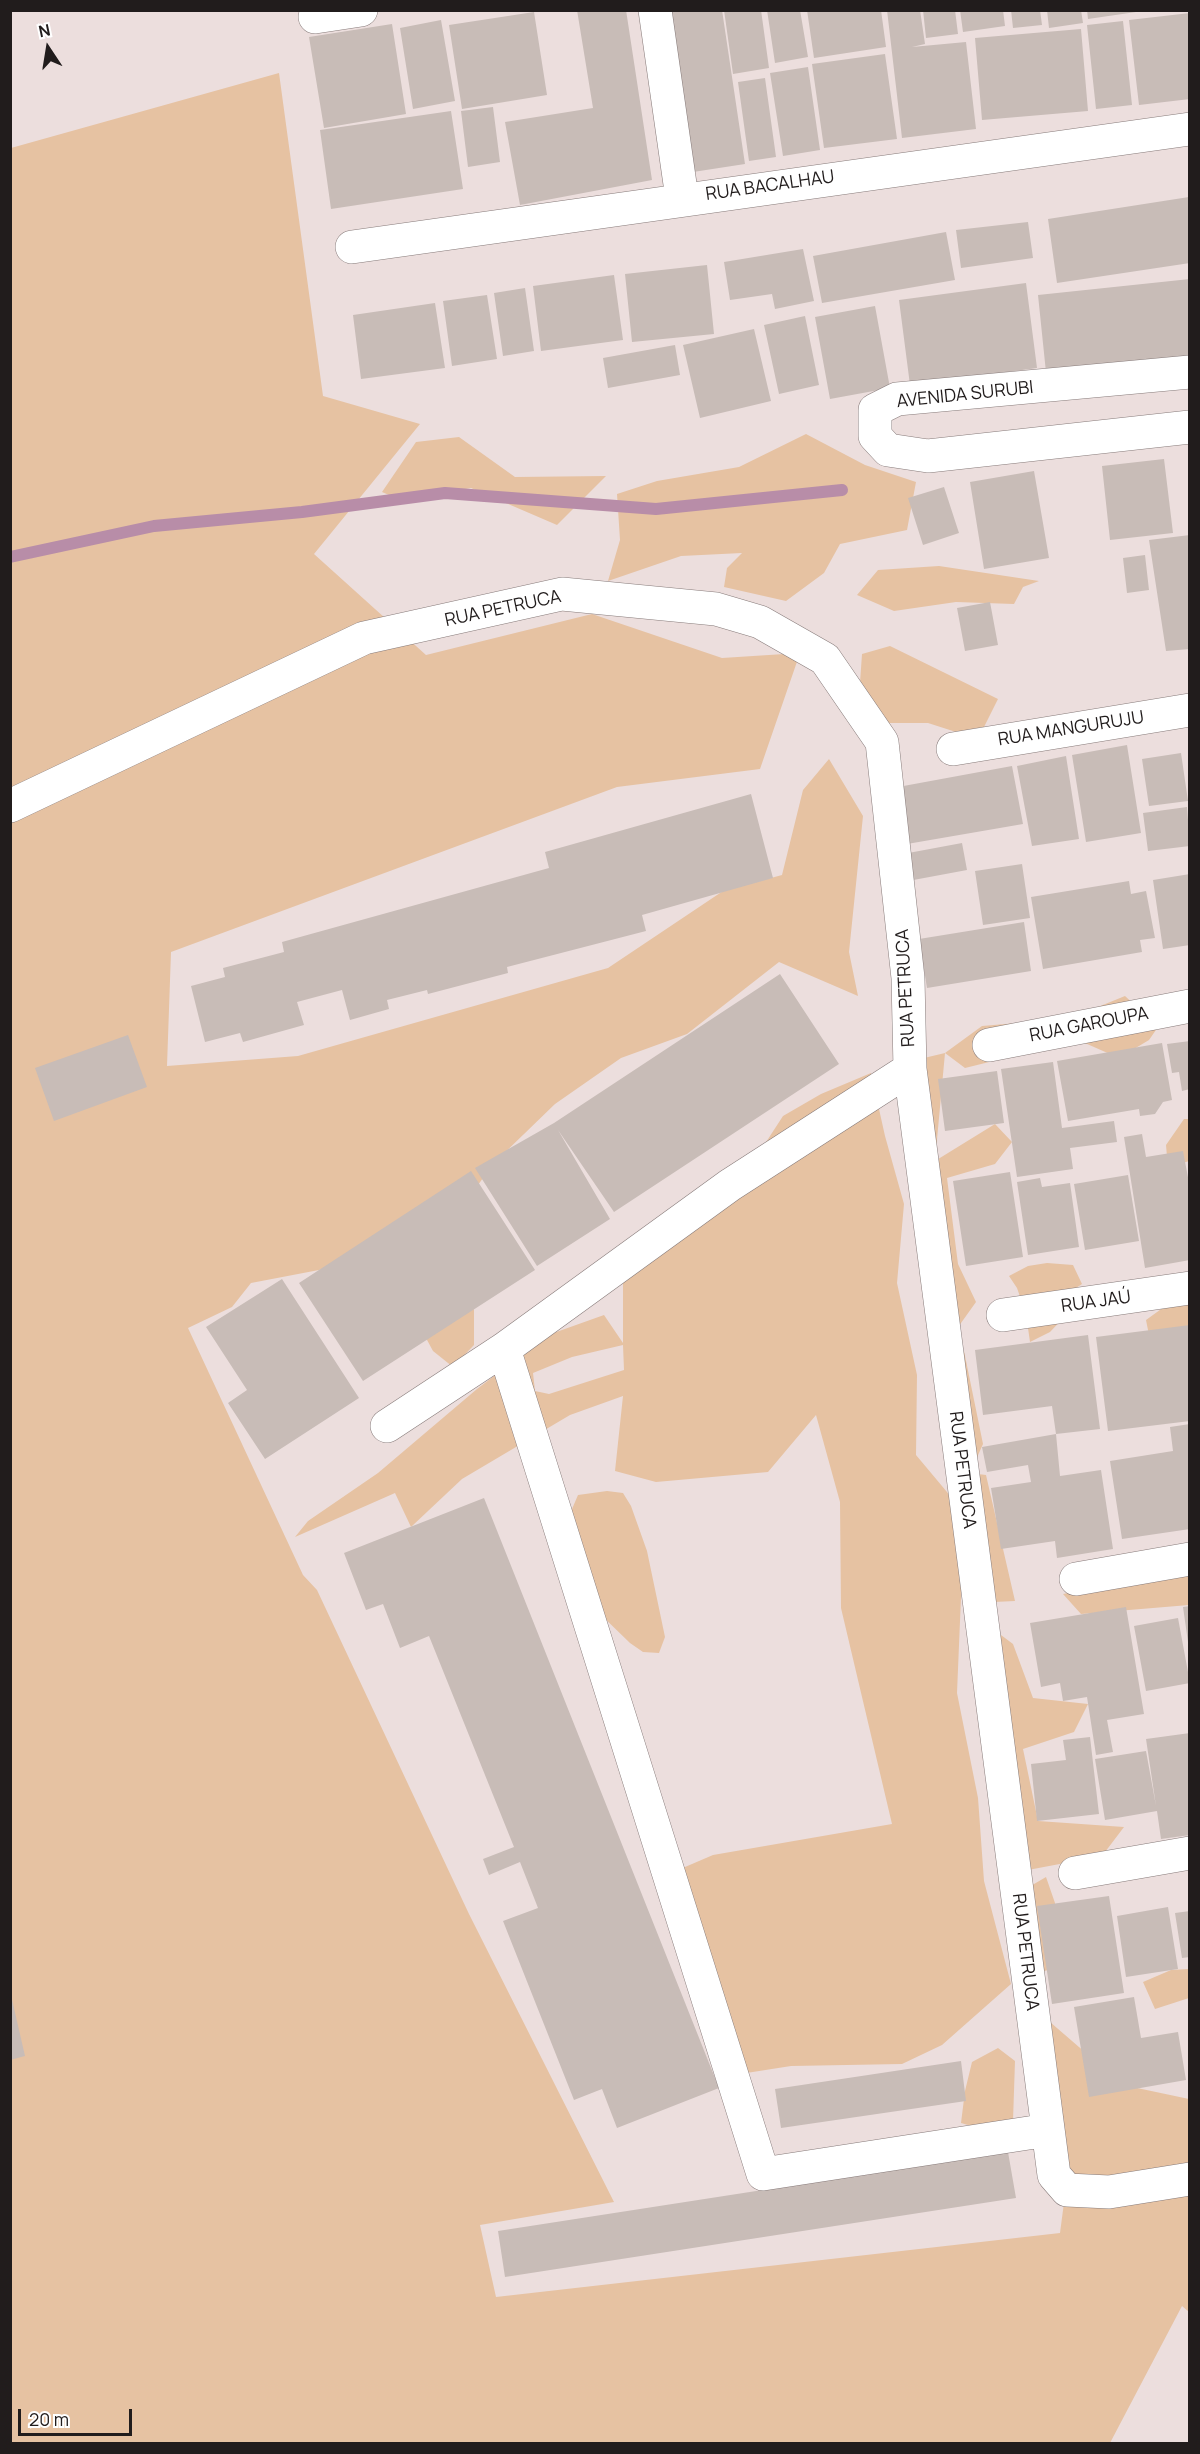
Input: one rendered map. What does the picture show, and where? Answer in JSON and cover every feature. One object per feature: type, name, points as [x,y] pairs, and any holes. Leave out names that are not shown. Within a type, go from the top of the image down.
[{"type":"street","points":[[315,17],[361,10]]},
{"type":"street","points":[[655,10],[682,198]]},
{"type":"street","name":"RUA BACALHAU","points":[[352,247],[682,198],[1190,129]]},
{"type":"street","name":"AVENIDA SURUBI","points":[[1190,372],[897,399],[875,410],[874,436],[888,450],[928,456],[1190,427]]},
{"type":"street","name":"RUA PETRUCA","points":[[10,806],[364,638],[562,594],[716,609],[760,622],[825,660],[882,742],[908,978],[910,1069],[1054,2175],[1067,2190],[1109,2192],[1190,2179]]},
{"type":"street","name":"RUA MANGURUJU","points":[[953,749],[1190,710]]},
{"type":"street","name":"RUA GAROUPA","points":[[989,1044],[1190,1006]]},
{"type":"street","points":[[387,1426],[504,1349],[730,1185],[910,1069]]},
{"type":"street","name":"RUA JAÚ","points":[[1004,1315],[1190,1288]]},
{"type":"street","points":[[504,1349],[763,2174],[1048,2130]]},
{"type":"street","points":[[1076,1579],[1190,1559]]},
{"type":"street","points":[[1075,1872],[1190,1853]]},
{"type":"shaded area","points":[[279,73],[323,396],[420,424],[314,554],[426,655],[592,614],[722,658],[800,653],[760,769],[617,787],[171,952],[167,1066],[298,1056],[608,968],[723,891],[782,875],[803,790],[829,759],[863,816],[849,952],[858,996],[779,962],[687,1034],[621,1058],[555,1104],[493,1164],[453,1220],[345,1265],[251,1283],[232,1307],[188,1328],[303,1575],[317,1590],[469,1914],[614,2202],[480,2225],[496,2297],[1060,2233],[1068,2172],[1050,2022],[1123,2085],[1189,2099],[1189,2312],[1182,2306],[1110,2443],[11,2444],[11,148]]},
{"type":"shaded area","points":[[806,434],[865,465],[916,482],[907,530],[840,544],[824,573],[786,601],[724,587],[727,568],[742,553],[681,556],[608,581],[620,540],[617,494],[657,481],[739,467]]},
{"type":"shaded area","points":[[459,437],[515,477],[606,476],[557,525],[471,488],[403,501],[382,492],[416,442]]},
{"type":"shaded area","points":[[939,566],[1039,581],[1023,587],[1014,604],[956,602],[894,611],[857,595],[878,570]]},
{"type":"shaded area","points":[[890,646],[998,699],[984,727],[956,732],[928,723],[885,723],[860,683],[862,654]]},
{"type":"shaded area","points":[[1125,996],[1158,1027],[1149,1040],[1119,1058],[1078,1040],[965,1068],[945,1053],[982,1026],[1053,1020],[1088,1011]]},
{"type":"shaded area","points":[[945,1053],[935,1161],[995,1124],[1012,1142],[995,1164],[947,1178],[958,1264],[976,1302],[956,1330],[948,1323],[945,1249],[928,1170],[920,1097],[924,1058]]},
{"type":"shaded area","points":[[871,1073],[885,1136],[904,1204],[897,1283],[917,1375],[916,1455],[952,1498],[963,1549],[957,1693],[978,1798],[984,1881],[1011,1984],[942,2045],[902,2064],[791,2066],[740,2074],[678,1870],[713,1855],[892,1824],[841,1608],[840,1502],[816,1415],[768,1472],[656,1482],[615,1471],[623,1396],[570,1415],[462,1479],[411,1527],[395,1493],[295,1537],[308,1521],[378,1473],[477,1389],[548,1335],[604,1315],[623,1343],[623,1274],[757,1156],[783,1116],[821,1094]],"holes":[[[623,1345],[624,1370],[549,1394],[535,1391],[533,1373],[572,1357]]]},
{"type":"shaded area","points":[[1184,1119],[1189,1119],[1189,1161],[1168,1168],[1166,1145]]},
{"type":"shaded area","points":[[1047,1263],[1073,1265],[1082,1284],[1057,1301],[1069,1312],[1050,1332],[1030,1342],[1026,1314],[1017,1288],[1009,1276],[1028,1266]]},
{"type":"shaded area","points":[[1189,1289],[1189,1332],[1151,1345],[1146,1320]]},
{"type":"shaded area","points":[[474,1309],[474,1345],[453,1367],[433,1351],[420,1327]]},
{"type":"shaded area","points":[[949,1344],[964,1351],[983,1444],[970,1473],[986,1475],[1015,1601],[994,1602],[981,1585],[980,1564],[984,1542],[966,1520],[958,1470],[948,1372]]},
{"type":"shaded area","points":[[607,1491],[623,1493],[631,1506],[647,1551],[665,1637],[659,1653],[643,1652],[630,1643],[598,1612],[570,1526],[572,1509],[578,1495]]},
{"type":"shaded area","points":[[1189,1574],[1189,1605],[1081,1614],[1063,1594],[1123,1582]]},
{"type":"shaded area","points":[[993,1629],[1013,1644],[1033,1698],[1088,1704],[1074,1732],[1023,1749],[1038,1821],[1124,1827],[1102,1856],[1028,1870]]},
{"type":"shaded area","points":[[1046,1877],[1055,1903],[1057,1940],[1053,1969],[1026,1975],[1017,1894]]},
{"type":"shaded area","points":[[1189,1969],[1189,1998],[1155,2009],[1143,1982],[1171,1970]]},
{"type":"shaded area","points":[[998,2048],[1015,2061],[1013,2121],[986,2130],[961,2123],[972,2062]]},
{"type":"building","points":[[577,10],[626,10],[652,180],[520,205],[505,122],[593,108]]},
{"type":"building","points":[[669,10],[722,10],[745,164],[693,172]]},
{"type":"building","points":[[724,10],[761,10],[769,68],[733,74]]},
{"type":"building","points":[[767,10],[800,10],[808,57],[775,63]]},
{"type":"building","points":[[807,10],[881,10],[886,47],[814,58]]},
{"type":"building","points":[[887,10],[920,10],[925,44],[912,47],[966,42],[976,129],[902,138]]},
{"type":"building","points":[[923,10],[955,10],[958,34],[926,38]]},
{"type":"building","points":[[960,10],[1003,10],[1005,26],[963,32]]},
{"type":"building","points":[[1011,10],[1040,10],[1042,25],[1013,28]]},
{"type":"building","points":[[1047,10],[1081,10],[1083,23],[1049,28]]},
{"type":"building","points":[[1087,10],[1136,10],[1136,12],[1088,19]]},
{"type":"building","points":[[534,12],[547,95],[462,109],[449,25]]},
{"type":"building","points":[[1190,13],[1190,99],[1139,105],[1129,20]]},
{"type":"building","points":[[441,20],[455,101],[413,109],[400,28]]},
{"type":"building","points":[[1123,21],[1132,105],[1096,109],[1087,25]]},
{"type":"building","points":[[392,24],[406,114],[324,128],[309,37]]},
{"type":"building","points":[[1081,29],[1088,111],[982,120],[975,38]]},
{"type":"building","points":[[885,54],[897,139],[824,148],[812,64]]},
{"type":"building","points":[[808,67],[820,150],[783,156],[770,73]]},
{"type":"building","points":[[765,78],[776,157],[749,161],[738,82]]},
{"type":"building","points":[[493,107],[500,162],[468,167],[461,111]]},
{"type":"building","points":[[451,111],[463,189],[331,209],[320,130]]},
{"type":"building","points":[[1189,197],[1190,263],[1057,283],[1048,219]]},
{"type":"building","points":[[1028,222],[1033,258],[961,268],[956,230]]},
{"type":"building","points":[[946,232],[955,280],[822,303],[813,256]]},
{"type":"building","points":[[803,249],[814,301],[775,309],[772,294],[730,300],[724,262]]},
{"type":"building","points":[[707,265],[714,334],[632,342],[625,274]]},
{"type":"building","points":[[614,275],[623,340],[541,351],[533,286]]},
{"type":"building","points":[[1190,279],[1190,367],[1047,382],[1038,295]]},
{"type":"building","points":[[1026,283],[1037,368],[910,385],[899,300]]},
{"type":"building","points":[[525,288],[534,351],[503,356],[494,293]]},
{"type":"building","points":[[487,295],[497,359],[452,366],[443,301]]},
{"type":"building","points":[[435,303],[445,368],[361,379],[353,315]]},
{"type":"building","points":[[875,306],[890,388],[830,399],[815,317]]},
{"type":"building","points":[[805,316],[819,385],[779,394],[764,325]]},
{"type":"building","points":[[754,329],[771,401],[700,418],[683,345]]},
{"type":"building","points":[[675,345],[680,375],[608,388],[603,358]]},
{"type":"building","points":[[1164,459],[1173,533],[1110,540],[1102,466]]},
{"type":"building","points":[[1034,471],[1049,558],[984,569],[970,482]]},
{"type":"building","points":[[944,487],[959,533],[923,545],[908,498]]},
{"type":"building","points":[[1190,535],[1190,649],[1166,651],[1149,540]]},
{"type":"building","points":[[1145,555],[1149,590],[1127,593],[1123,558]]},
{"type":"building","points":[[990,602],[998,645],[965,651],[957,608]]},
{"type":"building","points":[[1127,745],[1141,833],[1086,842],[1072,755]]},
{"type":"building","points":[[1181,753],[1188,801],[1149,806],[1142,759]]},
{"type":"building","points":[[1066,756],[1079,839],[1032,846],[1017,766]]},
{"type":"building","points":[[1012,766],[1023,824],[907,844],[898,787]]},
{"type":"building","points":[[751,794],[773,878],[642,915],[646,931],[507,967],[508,973],[428,994],[427,990],[387,1000],[389,1009],[350,1020],[342,990],[297,1002],[304,1025],[243,1042],[240,1033],[205,1042],[191,986],[225,977],[223,968],[284,952],[282,942],[549,868],[545,852]]},
{"type":"building","points":[[1187,807],[1190,846],[1148,851],[1143,813]]},
{"type":"building","points":[[962,843],[967,870],[908,881],[903,854]]},
{"type":"building","points":[[1022,864],[1030,918],[983,925],[975,871]]},
{"type":"building","points":[[1190,874],[1190,945],[1163,949],[1153,880]]},
{"type":"building","points":[[1129,881],[1131,894],[1146,891],[1155,938],[1140,940],[1142,952],[1043,969],[1031,897]]},
{"type":"building","points":[[1024,922],[1031,971],[927,988],[919,939]]},
{"type":"building","points":[[780,974],[839,1064],[614,1212],[558,1130],[610,1219],[537,1266],[475,1168],[554,1123]]},
{"type":"building","points":[[128,1035],[147,1087],[54,1121],[35,1068]]},
{"type":"building","points":[[1190,1041],[1190,1089],[1182,1091],[1179,1072],[1172,1073],[1167,1044]]},
{"type":"building","points":[[1162,1043],[1172,1100],[1163,1102],[1155,1114],[1140,1116],[1139,1109],[1068,1121],[1057,1061]]},
{"type":"building","points":[[1053,1062],[1062,1128],[1114,1121],[1117,1142],[1070,1148],[1073,1169],[1017,1177],[1001,1069]]},
{"type":"building","points":[[997,1071],[1004,1123],[945,1131],[938,1079]]},
{"type":"building","points":[[1142,1134],[1146,1157],[1183,1151],[1190,1188],[1190,1260],[1145,1268],[1124,1137]]},
{"type":"building","points":[[471,1171],[535,1270],[363,1381],[299,1283]]},
{"type":"building","points":[[1010,1172],[1023,1257],[966,1266],[953,1181]]},
{"type":"building","points":[[1128,1175],[1139,1241],[1085,1250],[1074,1184]]},
{"type":"building","points":[[1040,1178],[1042,1187],[1070,1183],[1079,1247],[1028,1255],[1017,1182]]},
{"type":"building","points":[[282,1279],[359,1398],[265,1459],[228,1403],[247,1390],[206,1327]]},
{"type":"building","points":[[1190,1325],[1190,1421],[1108,1431],[1096,1337]]},
{"type":"building","points":[[1088,1335],[1100,1429],[1056,1434],[1052,1406],[983,1415],[975,1350]]},
{"type":"building","points":[[1190,1424],[1190,1529],[1122,1539],[1110,1461],[1173,1451],[1170,1427]]},
{"type":"building","points":[[1056,1434],[1060,1476],[1101,1470],[1113,1549],[1057,1558],[1055,1541],[1001,1549],[991,1488],[1031,1482],[1028,1465],[987,1472],[982,1447]]},
{"type":"building","points":[[484,1498],[719,2088],[617,2128],[602,2089],[574,2100],[503,1921],[538,1908],[520,1862],[489,1875],[483,1859],[514,1847],[429,1636],[400,1648],[383,1604],[366,1610],[344,1553]]},
{"type":"building","points":[[1190,1606],[1190,1642],[1188,1642],[1183,1607]]},
{"type":"building","points":[[1126,1607],[1144,1714],[1107,1720],[1113,1752],[1096,1755],[1087,1697],[1063,1701],[1060,1683],[1041,1687],[1030,1623]]},
{"type":"building","points":[[1178,1618],[1190,1683],[1146,1691],[1134,1626]]},
{"type":"building","points":[[1190,1733],[1190,1835],[1161,1839],[1157,1811],[1105,1820],[1095,1759],[1146,1751],[1156,1806],[1146,1739]]},
{"type":"building","points":[[1090,1737],[1099,1814],[1037,1821],[1031,1764],[1066,1760],[1063,1740]]},
{"type":"building","points":[[1109,1896],[1124,1993],[1052,2004],[1037,1906]]},
{"type":"building","points":[[1168,1907],[1178,1969],[1126,1977],[1117,1916]]},
{"type":"building","points":[[1190,1911],[1190,1957],[1182,1958],[1175,1913]]},
{"type":"building","points":[[10,1996],[25,2056],[10,2060]]},
{"type":"building","points":[[1134,1997],[1141,2038],[1178,2032],[1186,2080],[1089,2097],[1074,2007]]},
{"type":"building","points":[[961,2061],[966,2101],[781,2128],[775,2089]]},
{"type":"building","points":[[1008,2152],[1016,2198],[505,2277],[498,2231]]},
{"type":"waterway","points":[[10,557],[154,526],[302,512],[445,493],[656,509],[842,490]]}]
